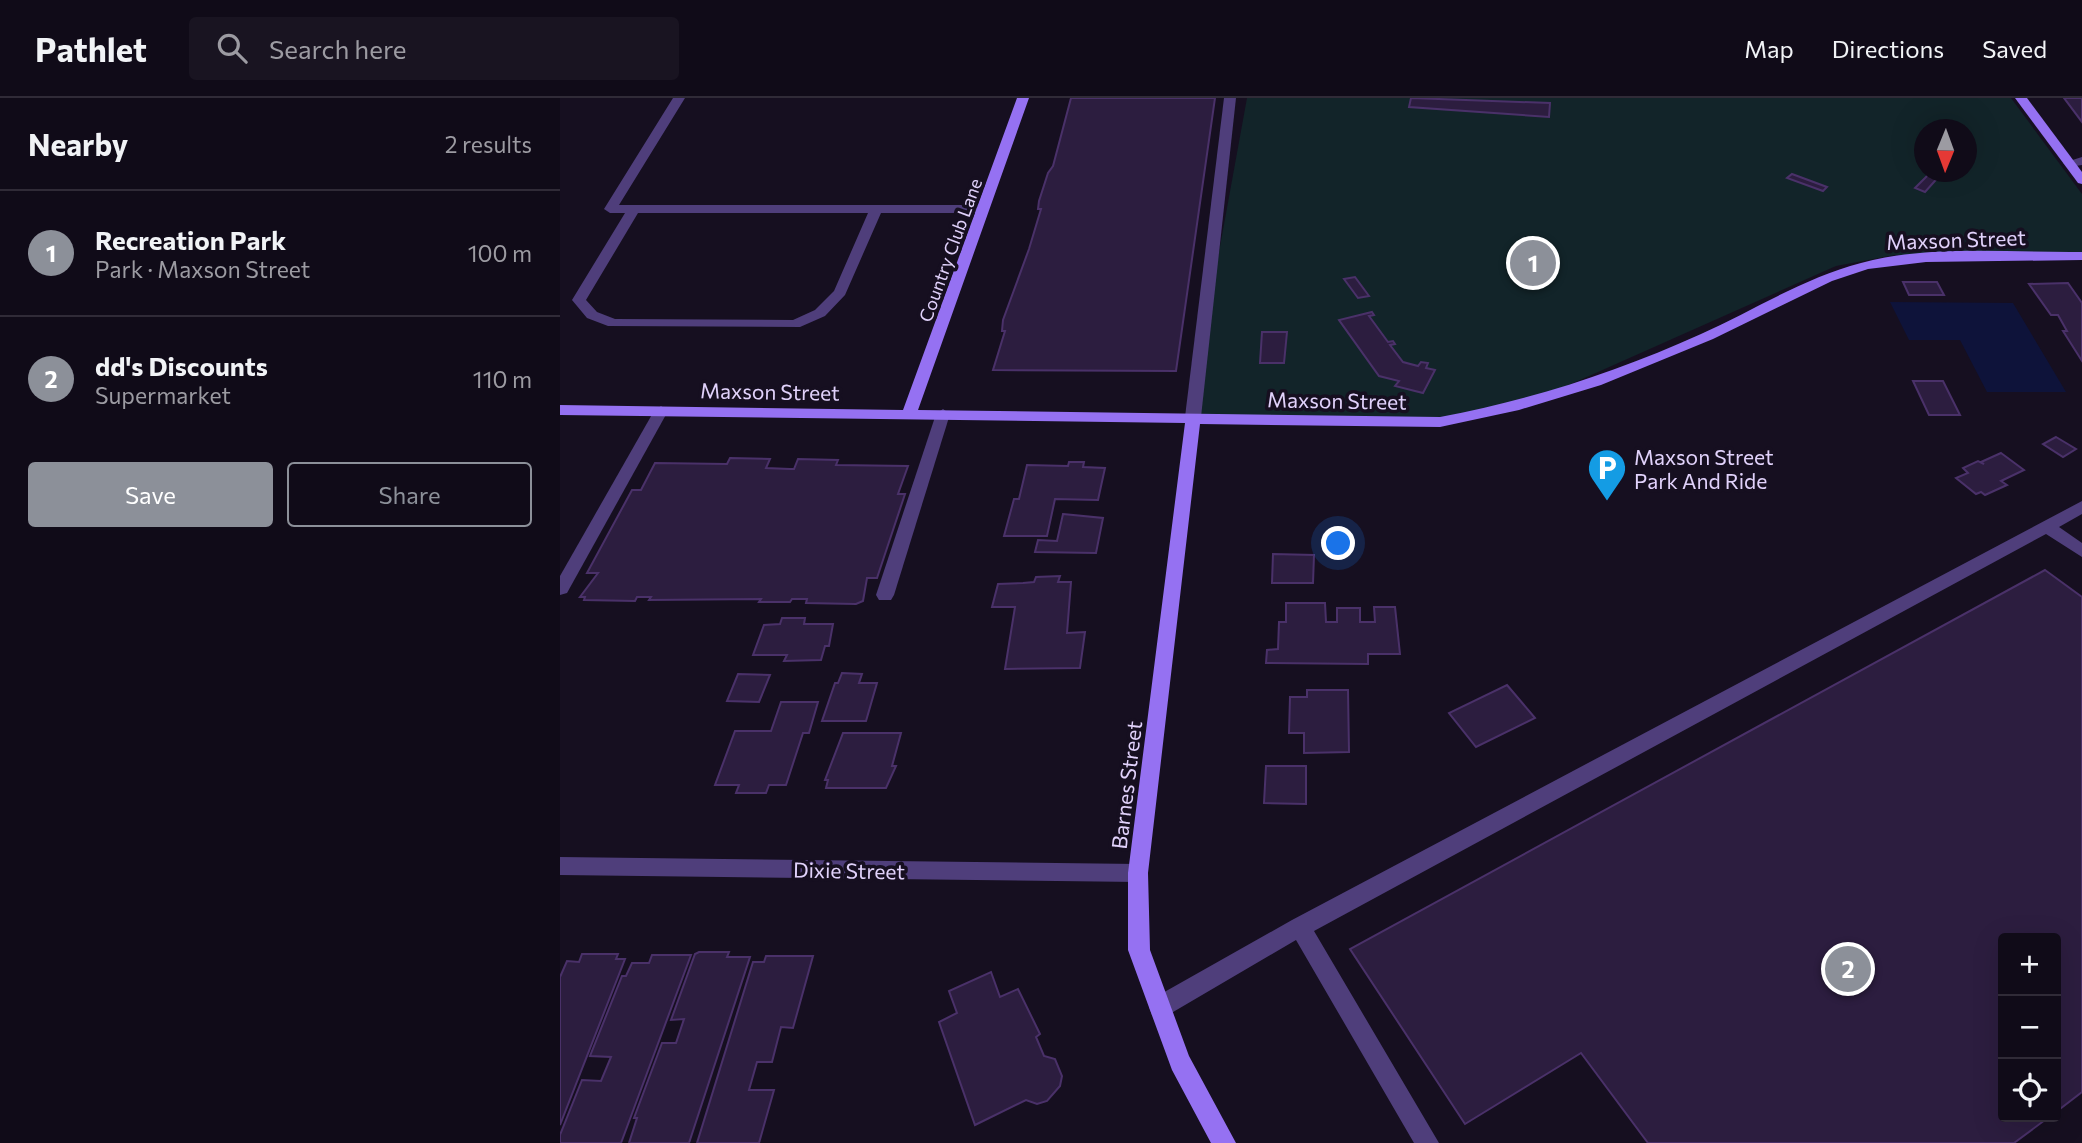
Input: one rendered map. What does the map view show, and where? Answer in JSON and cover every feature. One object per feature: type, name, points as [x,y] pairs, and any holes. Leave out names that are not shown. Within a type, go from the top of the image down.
[{"type":"street","points":[[679,98],[610,209],[983,209]]},
{"type":"street","name":"Country Club Lane","points":[[909,414],[1023,98]]},
{"type":"street","points":[[1193,417],[1230,98]]},
{"type":"street","points":[[2021,98],[2082,180]]},
{"type":"street","points":[[2069,163],[2082,161]]},
{"type":"street","points":[[634,209],[579,300],[592,315],[613,323],[796,324],[820,313],[840,292],[876,209]]},
{"type":"street","name":"Maxson Street","points":[[560,410],[1440,422],[1500,412],[1595,382],[1744,320],[1840,272],[1889,260],[2082,256]]},
{"type":"street","points":[[561,589],[661,411]]},
{"type":"street","points":[[885,595],[943,414]]},
{"type":"street","name":"Barnes Street","points":[[1193,417],[1138,873],[1139,950],[1180,1062],[1224,1143]]},
{"type":"street","points":[[1160,1007],[1300,927],[2082,507]]},
{"type":"street","points":[[2046,526],[2082,551]]},
{"type":"street","name":"Dixie Street","points":[[560,866],[1138,873]]},
{"type":"street","points":[[1300,927],[1427,1143]]},
{"type":"green space","points":[[1247,98],[2011,98],[2082,194],[2082,256],[1895,255],[1836,266],[1553,392],[1464,415],[1403,420],[1189,417]]},
{"type":"shaded area","points":[[1890,302],[2013,303],[2066,392],[1987,392],[1960,340],[1909,340]]},
{"type":"building","points":[[1071,98],[1215,98],[1176,371],[993,370],[1005,331],[1002,331],[1003,320],[1029,249],[1041,209],[1038,209],[1039,201],[1053,166]]},
{"type":"building","points":[[1411,98],[1550,103],[1549,117],[1409,107]]},
{"type":"building","points":[[2064,98],[2082,98],[2082,122]]},
{"type":"building","points":[[1792,174],[1827,187],[1823,191],[1787,178]]},
{"type":"building","points":[[1921,182],[1934,182],[1925,192],[1915,188]]},
{"type":"building","points":[[1355,277],[1369,296],[1358,298],[1344,279]]},
{"type":"building","points":[[1903,282],[1937,282],[1944,295],[1909,295]]},
{"type":"building","points":[[2068,283],[2082,303],[2082,361],[2063,331],[2067,331],[2058,315],[2051,315],[2029,284]]},
{"type":"building","points":[[1372,312],[1374,315],[1369,316],[1388,342],[1393,341],[1395,344],[1390,345],[1403,362],[1418,366],[1421,362],[1428,363],[1426,368],[1435,370],[1423,393],[1395,386],[1399,381],[1379,376],[1339,320]]},
{"type":"building","points":[[1262,332],[1287,332],[1284,363],[1260,363]]},
{"type":"building","points":[[1913,381],[1943,381],[1960,415],[1929,415]]},
{"type":"building","points":[[2056,437],[2076,449],[2063,457],[2043,444]]},
{"type":"building","points":[[2001,453],[2024,470],[2001,481],[2007,485],[1985,495],[1981,492],[1976,494],[1956,478],[1968,473],[1963,468],[1978,461],[1984,464],[1981,462]]},
{"type":"building","points":[[730,458],[770,459],[766,468],[794,469],[798,459],[838,460],[836,465],[908,466],[898,494],[905,494],[877,578],[867,578],[863,601],[856,604],[806,603],[807,599],[759,602],[761,599],[649,600],[651,597],[637,597],[635,601],[584,600],[585,597],[580,597],[598,573],[587,573],[632,490],[641,490],[655,463],[727,464]]},
{"type":"building","points":[[1069,462],[1084,462],[1083,467],[1105,468],[1098,500],[1055,499],[1047,536],[1004,536],[1014,499],[1019,499],[1027,465],[1068,466]]},
{"type":"building","points":[[1063,514],[1103,518],[1096,553],[1035,552],[1038,540],[1057,541]]},
{"type":"building","points":[[1273,554],[1314,555],[1313,583],[1272,583]]},
{"type":"building","points":[[2045,570],[2082,597],[2082,1092],[2061,1108],[2061,933],[1998,933],[1998,1122],[2042,1122],[2014,1143],[1648,1143],[1581,1053],[1465,1124],[1350,949]]},
{"type":"building","points":[[1060,576],[1058,582],[1071,582],[1067,633],[1085,632],[1080,668],[1005,669],[1015,607],[992,607],[998,584],[1034,582],[1036,577]]},
{"type":"building","points":[[1286,603],[1325,603],[1326,622],[1337,622],[1337,608],[1360,608],[1360,622],[1375,622],[1374,607],[1395,607],[1400,654],[1368,654],[1368,664],[1266,663],[1267,650],[1278,649],[1279,622],[1286,622]]},
{"type":"building","points":[[782,618],[805,618],[804,624],[833,624],[829,646],[825,646],[821,660],[784,661],[787,655],[753,655],[764,625],[780,624]]},
{"type":"building","points":[[842,673],[862,674],[859,683],[877,683],[866,721],[822,721],[835,683],[838,683]]},
{"type":"building","points":[[738,674],[770,675],[759,702],[727,701]]},
{"type":"building","points":[[1507,685],[1535,718],[1476,747],[1449,713]]},
{"type":"building","points":[[1307,690],[1348,690],[1349,752],[1304,753],[1304,733],[1289,733],[1290,697],[1307,697]]},
{"type":"building","points":[[781,702],[818,702],[809,733],[803,733],[786,785],[769,785],[766,793],[736,793],[739,785],[715,785],[735,731],[771,731]]},
{"type":"building","points":[[843,733],[901,733],[892,766],[896,766],[886,788],[826,788],[828,780],[825,780]]},
{"type":"building","points":[[1266,766],[1306,766],[1306,804],[1264,803]]},
{"type":"building","points":[[729,952],[727,957],[750,957],[689,1143],[629,1143],[637,1118],[634,1118],[662,1043],[676,1043],[684,1019],[671,1020],[695,954]]},
{"type":"building","points":[[582,954],[618,954],[616,959],[625,959],[560,1125],[560,977],[567,961],[579,962]]},
{"type":"building","points":[[652,955],[691,955],[621,1143],[560,1143],[560,1135],[582,1080],[601,1081],[611,1057],[590,1056],[622,976],[626,976],[632,963],[649,963]]},
{"type":"building","points":[[766,956],[813,956],[793,1028],[781,1027],[772,1062],[757,1062],[749,1090],[774,1090],[759,1143],[697,1143],[753,962],[764,962]]},
{"type":"building","points":[[991,972],[1000,997],[1018,989],[1040,1034],[1036,1037],[1044,1056],[1055,1059],[1062,1076],[1060,1086],[1047,1101],[1037,1104],[1026,1100],[975,1125],[939,1022],[957,1013],[949,991]]},
{"type":"place","name":"Recreation Park","points":[[1533,263]]},
{"type":"place","name":"Maxson Street Park And Ride","points":[[1607,502]]},
{"type":"place","name":"dd's Discounts","points":[[1848,969]]}]
